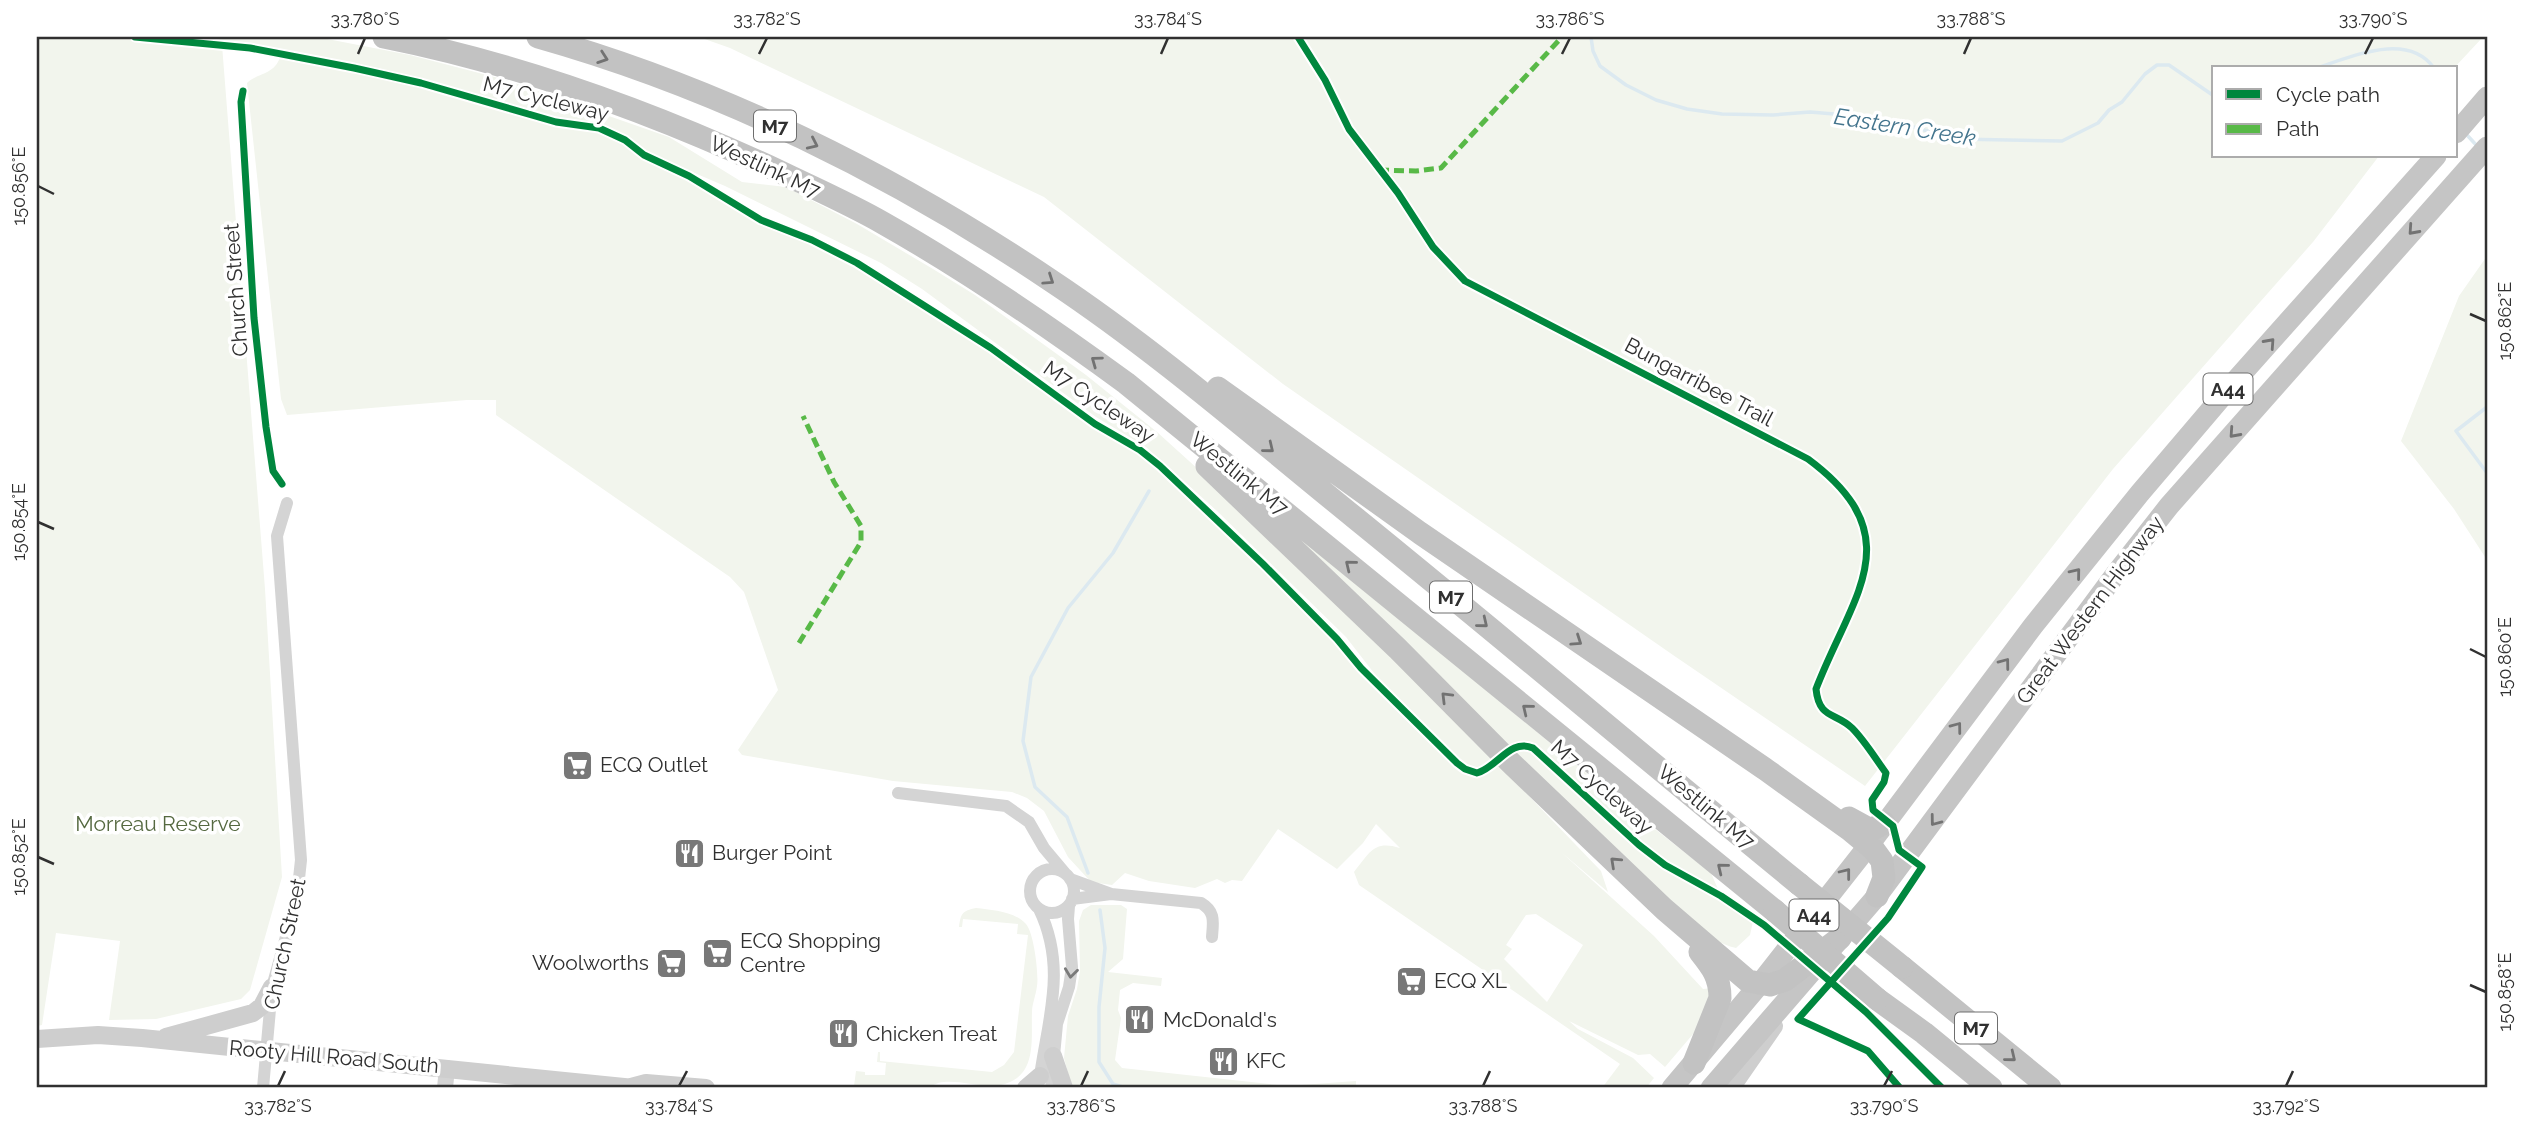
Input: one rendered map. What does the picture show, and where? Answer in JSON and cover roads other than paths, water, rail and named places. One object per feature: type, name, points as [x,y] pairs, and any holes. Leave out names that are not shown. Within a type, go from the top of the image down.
[{"type":"highway","name":"Westlink M7","points":[[384,37],[501,66],[639,111],[798,181],[882,223],[979,280],[1126,383],[1775,911],[1877,999],[1991,1088]]},
{"type":"highway","name":"Westlink M7","points":[[538,37],[635,69],[721,102],[842,158],[998,246],[1100,315],[1208,398],[2050,1088]]},
{"type":"highway","points":[[2458,131],[2481,104]]},
{"type":"highway","name":"Great Western Highway","points":[[1711,1088],[1877,896],[2109,582],[2169,506],[2487,147]]},
{"type":"highway","name":"Great Western Highway","points":[[1672,1088],[1759,985],[2033,626],[2140,493],[2237,379],[2434,158]]},
{"type":"highway","points":[[1100,315],[1157,345],[1420,533],[1766,769],[1868,845],[1882,861],[1884,870],[1877,896]]},
{"type":"highway","name":"M7","points":[[1126,383],[1178,440],[1664,909],[1743,977],[1759,985]]},
{"type":"highway","points":[[1680,712],[1765,761],[1866,829],[1884,824]]},
{"type":"highway","name":"M7","points":[[1664,909],[1715,970],[1720,987],[1717,1007],[1694,1063]]},
{"type":"highway","points":[[1759,985],[1785,980],[1840,938]]},
{"type":"highway","points":[[1910,1023],[1916,1040],[1972,1088]]},
{"type":"main road","points":[[156,1040],[253,1013],[262,1006],[272,987]]},
{"type":"main road","points":[[1731,1088],[1768,1036],[1785,1005]]},
{"type":"main road","name":"Rooty Hill Road South","points":[[37,1039],[98,1035],[632,1088],[646,1083],[706,1088]]},
{"type":"main road","points":[[1053,1056],[1063,1088]]},
{"type":"main road","points":[[1026,1088],[1043,1084]]},
{"type":"street","name":"Church Street","points":[[263,1088],[272,987],[298,897],[301,860],[277,536],[287,503]]},
{"type":"street","points":[[898,793],[1006,806],[1029,822],[1044,848],[1067,876],[1074,892],[1071,903],[1071,977],[1057,1024],[1053,1056],[1043,1084]]},
{"type":"street","points":[[1037,876],[1044,848]]},
{"type":"street","points":[[1043,1084],[1055,970],[1050,936],[1030,895],[1031,883],[1037,876],[1050,869],[1085,886],[1111,894],[1201,903],[1209,908],[1213,916],[1212,937]]},
{"type":"street","points":[[1039,909],[1058,913],[1071,903],[1111,894]]},
{"type":"street","points":[[445,1088],[447,1068]]},
{"type":"waterway","name":"Eastern Creek","points":[[1591,37],[1593,51],[1600,66],[1626,85],[1656,100],[1687,109],[1722,114],[1773,115],[1810,112],[1846,115],[1910,126],[1956,139],[2062,141],[2098,123],[2157,65],[2169,65],[2212,95]]},
{"type":"waterway","name":"Eastern Creek","points":[[2322,66],[2362,53],[2394,49],[2423,57],[2432,66]]},
{"type":"waterway","name":"Eastern Creek","points":[[2467,135],[2478,147]]},
{"type":"waterway","name":"Eastern Creek","points":[[2487,407],[2456,431],[2487,473]]},
{"type":"waterway","points":[[1088,873],[1067,817],[1035,787],[1023,741],[1031,677],[1068,608],[1113,553],[1149,491]]},
{"type":"waterway","points":[[1100,910],[1105,948],[1099,1007],[1099,1062],[1113,1084],[1126,1088]]},
{"type":"place","name":"ECQ Outlet","points":[[577,765]]},
{"type":"place","name":"Burger Point","points":[[689,853]]},
{"type":"place","name":"ECQ Shopping Centre","points":[[717,953]]},
{"type":"place","name":"Woolworths","points":[[672,963]]},
{"type":"place","name":"ECQ XL","points":[[1411,981]]},
{"type":"place","name":"McDonald's","points":[[1140,1020]]},
{"type":"place","name":"Chicken Treat","points":[[843,1034]]},
{"type":"place","name":"KFC","points":[[1223,1061]]},
{"type":"park label","name":"Morreau Reserve","points":[[158,824]]}]
